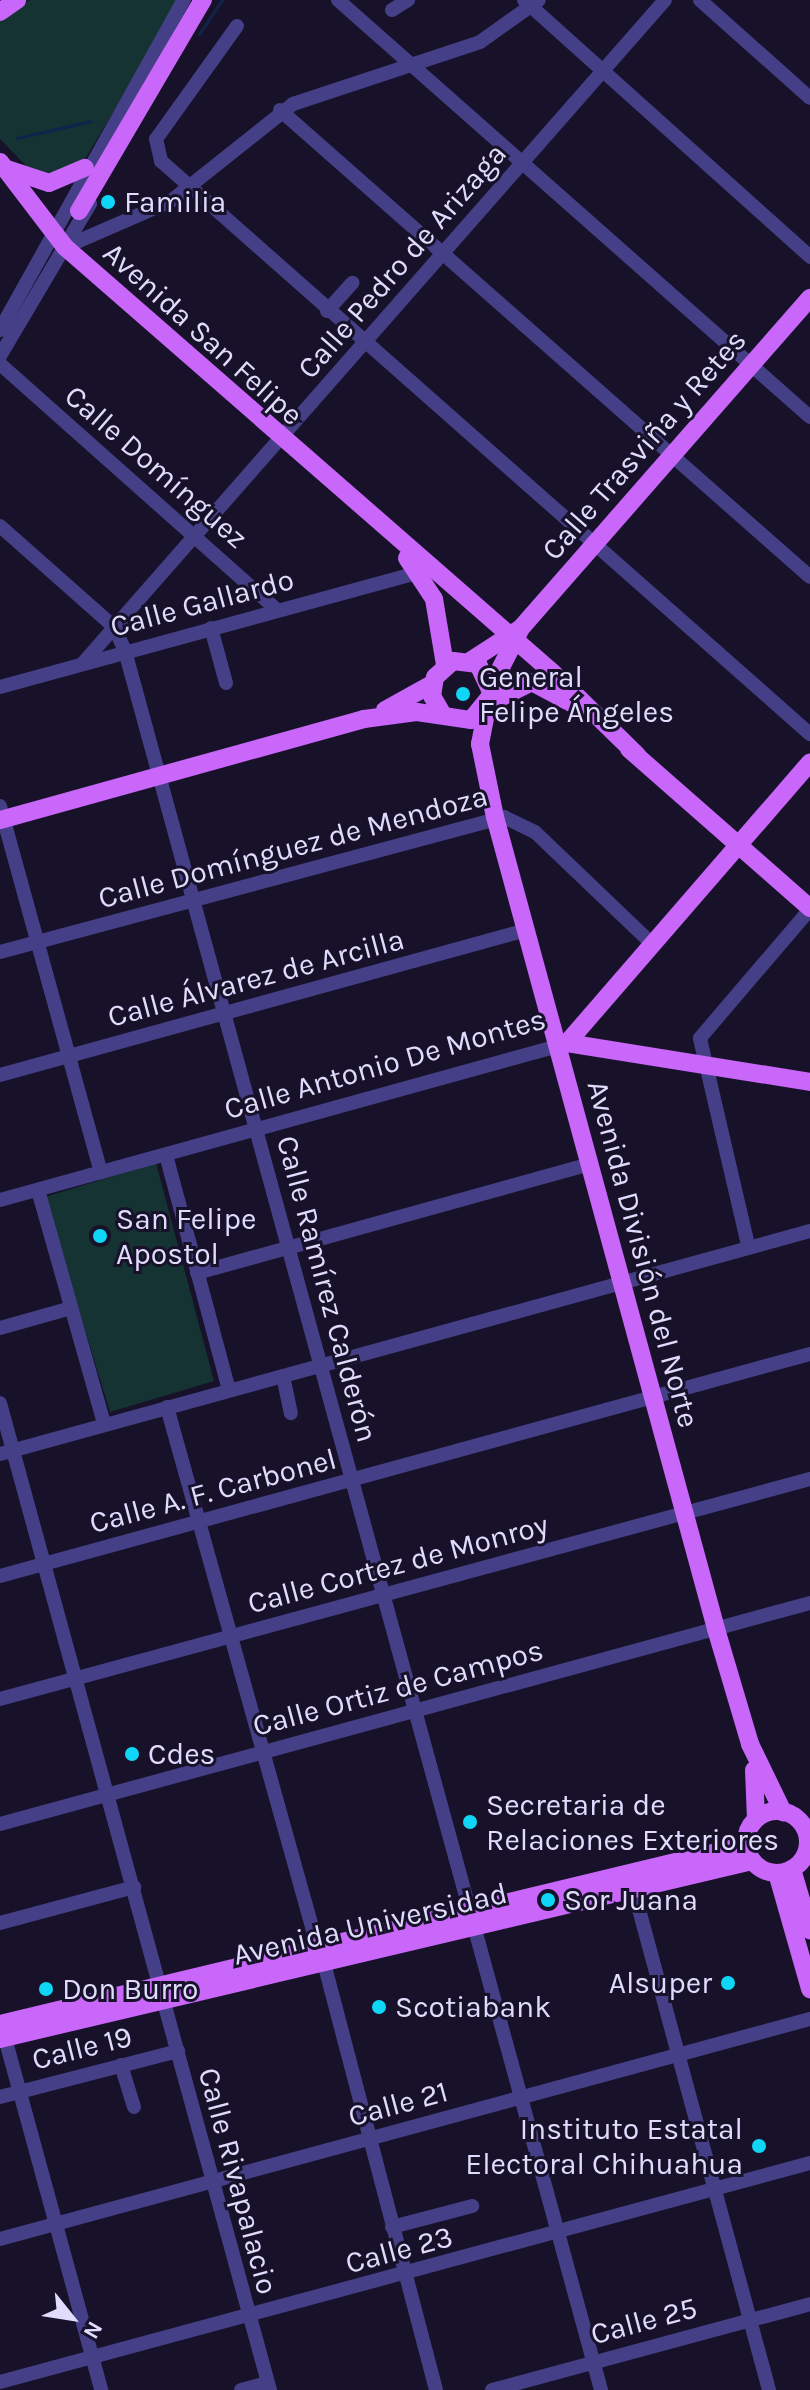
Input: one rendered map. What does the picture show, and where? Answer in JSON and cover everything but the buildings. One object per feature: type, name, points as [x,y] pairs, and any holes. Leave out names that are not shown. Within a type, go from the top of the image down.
[{"type":"main road","points":[[193,0],[76,210],[203,0]]},
{"type":"main road","points":[[2,165],[49,183],[85,168]]},
{"type":"main road","name":"Avenida San Felipe","points":[[2,165],[60,240],[384,532],[515,635],[637,755],[810,909]]},
{"type":"main road","name":"Calle Trasviña y Retes","points":[[470,661],[515,635],[810,298]]},
{"type":"main road","name":"Avenida San Felipe","points":[[384,532],[419,572],[441,621],[445,665]]},
{"type":"main road","name":"Calle Trasviña y Retes","points":[[489,699],[515,635]]},
{"type":"main road","points":[[1,815],[158,776],[364,719],[432,684],[445,665],[470,661],[489,699],[471,720],[448,717],[364,719]]},
{"type":"main road","name":"Avenida San Felipe","points":[[489,699],[519,685],[540,683],[637,755]]},
{"type":"main road","points":[[432,684],[448,717]]},
{"type":"main road","name":"Avenida División del Norte","points":[[489,699],[480,744],[495,817],[562,1045],[589,1164],[716,1629],[750,1744],[783,1812]]},
{"type":"main road","name":"Avenida División del Norte","points":[[448,717],[485,779]]},
{"type":"main road","name":"Calle Antonio De Montes","points":[[562,1045],[810,762]]},
{"type":"main road","points":[[562,1045],[702,1061],[810,1082]]},
{"type":"main road","name":"Avenida División del Norte","points":[[750,1744],[756,1819]]},
{"type":"main road","points":[[785,1871],[809,1848],[807,1826],[783,1812],[756,1819],[749,1853],[785,1871],[810,1930]]},
{"type":"main road","name":"Avenida Universidad","points":[[163,1992],[317,1945],[473,1908],[749,1853]]},
{"type":"main road","name":"Avenida Universidad","points":[[1,2028],[163,1992],[324,1963],[478,1928],[634,1891],[749,1853]]},
{"type":"main road","points":[[785,1871],[810,1989]]},
{"type":"street","points":[[0,356],[60,240],[85,168],[184,0]]},
{"type":"street","points":[[338,0],[810,417]]},
{"type":"street","points":[[392,10],[408,0]]},
{"type":"street","name":"Calle Pedro de Arizaga","points":[[83,663],[665,0]]},
{"type":"street","points":[[700,0],[810,98]]},
{"type":"street","points":[[60,240],[146,216],[189,190],[280,110],[480,42],[531,3],[600,74],[810,257]]},
{"type":"street","points":[[237,26],[156,139],[161,161],[189,190],[363,344],[810,734]]},
{"type":"street","points":[[0,330],[60,240],[186,28]]},
{"type":"street","points":[[280,110],[810,577]]},
{"type":"street","points":[[327,311],[352,283]]},
{"type":"street","name":"Calle Domínguez","points":[[0,364],[277,610]]},
{"type":"street","name":"Calle Ramírez Calderón","points":[[0,526],[114,627],[125,651],[288,1249],[473,1908],[601,2390]]},
{"type":"street","name":"Calle Gallardo","points":[[0,687],[419,572]]},
{"type":"street","points":[[211,628],[226,683]]},
{"type":"street","points":[[1,815],[101,1172]]},
{"type":"street","name":"Calle Domínguez de Mendoza","points":[[0,952],[495,817],[535,832],[651,943]]},
{"type":"street","points":[[748,1245],[702,1061],[703,1032],[810,909]]},
{"type":"street","name":"Calle Álvarez de Arcilla","points":[[0,1075],[526,930]]},
{"type":"street","name":"Calle Antonio De Montes","points":[[0,1200],[562,1045]]},
{"type":"street","points":[[166,1155],[229,1390]]},
{"type":"street","points":[[197,1273],[589,1164]]},
{"type":"street","points":[[38,1190],[104,1424]]},
{"type":"street","points":[[7,1453],[748,1245],[810,1231]]},
{"type":"street","points":[[0,1328],[71,1308]]},
{"type":"street","name":"Calle A. F. Carbonel","points":[[0,1576],[810,1354]]},
{"type":"street","points":[[283,1376],[291,1413]]},
{"type":"street","name":"Calle Rivapalacio","points":[[0,1403],[7,1453],[45,1564],[163,1992],[209,2182],[268,2386]]},
{"type":"street","points":[[167,1407],[317,1945]]},
{"type":"street","name":"Calle Cortez de Monroy","points":[[0,1699],[810,1479]]},
{"type":"street","name":"Calle Ortiz de Campos","points":[[0,1824],[810,1603]]},
{"type":"street","points":[[0,1923],[134,1887]]},
{"type":"street","points":[[634,1891],[769,2390]]},
{"type":"street","points":[[324,1963],[436,2390]]},
{"type":"street","name":"Calle 21","points":[[0,2239],[810,2019]]},
{"type":"street","points":[[1,2028],[101,2390]]},
{"type":"street","name":"Calle 19","points":[[0,2097],[178,2051]]},
{"type":"street","points":[[121,2065],[134,2107]]},
{"type":"street","name":"Calle 23","points":[[9,2384],[93,2357],[561,2234],[810,2163]]},
{"type":"street","points":[[392,2227],[472,2206]]},
{"type":"street","name":"Calle 25","points":[[492,2390],[810,2304]]},
{"type":"street","points":[[241,2390],[268,2386]]},
{"type":"green space","points":[[30,0],[180,0],[87,156],[71,170],[36,176],[0,139],[0,19]]},
{"type":"green space","points":[[156,1163],[214,1381],[110,1412],[45,1197]]},
{"type":"waterway","points":[[199,34],[222,0]]},
{"type":"waterway","points":[[17,138],[91,121]]},
{"type":"place","name":"Familia","points":[[108,202]]},
{"type":"place","name":"General Felipe Ángeles","points":[[463,694]]},
{"type":"place","name":"San Felipe Apostol","points":[[100,1236]]},
{"type":"place","name":"Cdes","points":[[132,1754]]},
{"type":"place","name":"Secretaria de Relaciones Exteriores","points":[[470,1822]]},
{"type":"place","name":"Sor Juana","points":[[548,1900]]},
{"type":"place","name":"Alsuper","points":[[728,1983]]},
{"type":"place","name":"Don Burro","points":[[46,1989]]},
{"type":"place","name":"Scotiabank","points":[[379,2007]]},
{"type":"place","name":"Instituto Estatal Electoral Chihuahua","points":[[759,2146]]}]
